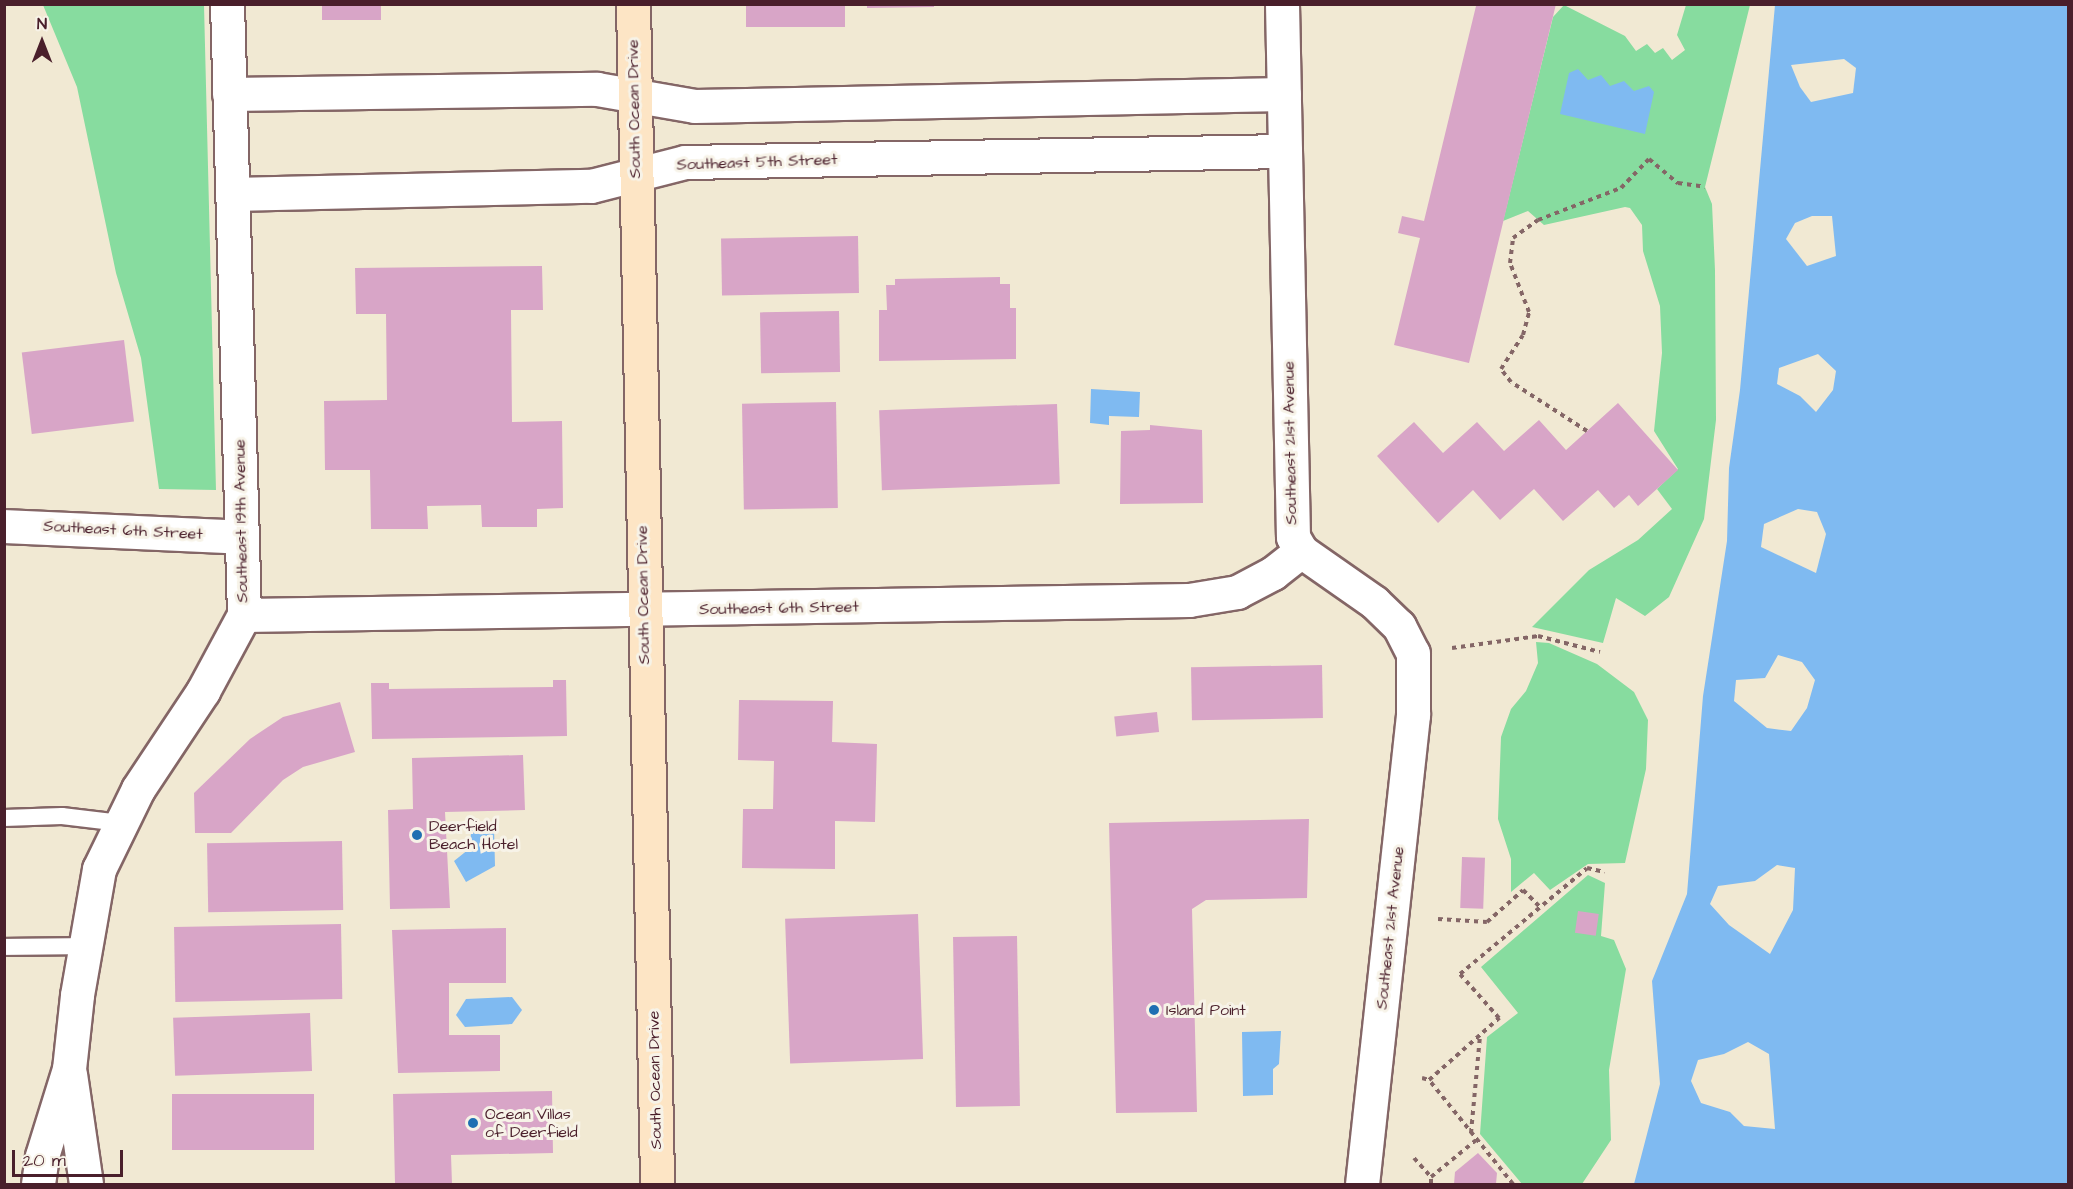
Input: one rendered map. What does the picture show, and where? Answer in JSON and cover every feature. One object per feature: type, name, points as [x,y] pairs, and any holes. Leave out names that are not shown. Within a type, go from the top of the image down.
[{"type":"main road","name":"South Ocean Drive","points":[[633,4],[643,611],[657,1185]]},
{"type":"street","name":"Southeast 19th Avenue","points":[[38,1185],[42,1156],[69,1069],[99,869],[138,789],[203,691],[244,615],[227,4]]},
{"type":"street","name":"Southeast 21st Avenue","points":[[1282,4],[1290,516],[1293,537],[1301,551],[1374,602],[1399,626],[1413,653],[1413,715],[1362,1185]]},
{"type":"street","points":[[230,94],[597,89],[694,106],[1284,94]]},
{"type":"street","name":"Southeast 5th Street","points":[[232,194],[591,186],[685,162],[1285,151]]},
{"type":"street","name":"Southeast 6th Street","points":[[4,526],[242,537]]},
{"type":"street","name":"Southeast 6th Street","points":[[244,615],[643,611],[1189,600],[1237,592],[1272,573],[1301,551]]},
{"type":"street","name":"Southeast 19th Avenue","points":[[69,1069],[85,1158],[86,1185]]},
{"type":"lane","points":[[4,818],[62,816],[121,823]]},
{"type":"lane","points":[[4,947],[86,946]]},
{"type":"path","points":[[1587,431],[1511,382],[1501,369],[1523,335],[1529,312],[1510,262],[1513,238],[1538,220],[1621,188],[1649,159],[1678,183],[1705,187]]},
{"type":"path","points":[[1452,648],[1538,636],[1600,652]]},
{"type":"path","points":[[1429,1080],[1499,1018],[1460,974],[1587,868],[1605,872]]},
{"type":"path","points":[[1438,919],[1487,922],[1523,890],[1540,907]]},
{"type":"path","points":[[1471,1134],[1480,1035]]},
{"type":"path","points":[[1422,1078],[1429,1080],[1513,1185]]},
{"type":"path","points":[[1431,1177],[1476,1140]]},
{"type":"path","points":[[1414,1158],[1431,1177],[1431,1185]]},
{"type":"green space","points":[[43,5],[204,5],[216,490],[159,489],[141,358],[116,273],[77,87]]},
{"type":"green space","points":[[1564,5],[1625,36],[1636,51],[1647,44],[1655,53],[1663,48],[1672,60],[1685,50],[1677,35],[1686,5],[1750,5],[1705,187],[1712,204],[1716,420],[1704,519],[1669,597],[1645,616],[1616,598],[1603,643],[1532,627],[1589,570],[1638,540],[1672,509],[1657,489],[1678,469],[1654,431],[1662,353],[1660,306],[1643,251],[1642,225],[1630,208],[1625,207],[1544,225],[1528,211],[1503,221],[1553,17]]},
{"type":"green space","points":[[1536,642],[1549,643],[1597,664],[1634,692],[1648,720],[1646,769],[1625,863],[1588,864],[1550,890],[1534,873],[1511,892],[1511,859],[1498,819],[1501,737],[1511,709],[1526,691],[1538,663]]},
{"type":"green space","points":[[1588,875],[1605,883],[1601,936],[1614,940],[1626,969],[1609,1070],[1611,1140],[1582,1184],[1522,1184],[1480,1134],[1487,1037],[1518,1013],[1481,967]]},
{"type":"water","points":[[1775,5],[2068,5],[2068,1184],[1634,1184],[1660,1084],[1652,981],[1687,894],[1703,696],[1727,541],[1729,468],[1740,390]]},
{"type":"water","points":[[1578,69],[1588,80],[1601,75],[1610,86],[1624,81],[1634,91],[1649,86],[1654,92],[1645,134],[1560,114],[1569,73]]},
{"type":"water","points":[[1091,389],[1140,392],[1139,417],[1109,416],[1109,425],[1090,423]]},
{"type":"water","points":[[472,826],[494,826],[495,866],[466,882],[454,861],[469,849]]},
{"type":"water","points":[[512,997],[522,1010],[512,1024],[465,1027],[456,1015],[466,999]]},
{"type":"water","points":[[1281,1031],[1279,1064],[1273,1069],[1273,1095],[1243,1096],[1242,1032]]},
{"type":"pier","points":[[1844,59],[1856,68],[1853,93],[1811,102],[1800,87],[1791,65]]},
{"type":"pier","points":[[1812,216],[1832,216],[1836,256],[1807,266],[1786,239],[1795,223]]},
{"type":"pier","points":[[1818,354],[1836,371],[1833,390],[1816,412],[1800,396],[1777,384],[1779,368]]},
{"type":"pier","points":[[1798,509],[1817,512],[1826,534],[1816,573],[1761,547],[1764,524]]},
{"type":"pier","points":[[1778,655],[1802,662],[1815,680],[1807,708],[1791,731],[1767,728],[1734,701],[1736,680],[1765,678]]},
{"type":"pier","points":[[1777,865],[1795,868],[1793,910],[1770,954],[1729,925],[1710,904],[1718,886],[1755,881]]},
{"type":"pier","points":[[1748,1042],[1769,1054],[1775,1129],[1744,1126],[1730,1112],[1701,1103],[1691,1081],[1698,1060],[1724,1054]]},
{"type":"building","points":[[322,4],[381,4],[381,20],[322,20]]},
{"type":"building","points":[[746,4],[845,4],[845,27],[746,27]]},
{"type":"building","points":[[867,4],[934,4],[934,7],[867,8]]},
{"type":"building","points":[[1472,4],[1556,4],[1469,363],[1394,345],[1420,238],[1398,233],[1402,216],[1424,221],[1476,6]]},
{"type":"building","points":[[858,236],[859,293],[722,295],[721,238]]},
{"type":"building","points":[[542,266],[543,310],[511,310],[512,422],[562,421],[563,508],[537,509],[537,527],[482,527],[481,505],[427,506],[428,529],[371,529],[370,470],[325,470],[324,401],[387,400],[386,314],[356,314],[355,268]]},
{"type":"building","points":[[1000,277],[1000,284],[1010,284],[1010,308],[1016,308],[1016,359],[879,361],[879,310],[887,310],[886,285],[895,285],[895,279]]},
{"type":"building","points":[[839,311],[840,372],[761,373],[760,312]]},
{"type":"building","points":[[124,340],[134,421],[32,434],[22,353]]},
{"type":"building","points":[[836,402],[838,508],[744,510],[742,404]]},
{"type":"building","points":[[1618,403],[1678,470],[1638,506],[1629,495],[1614,508],[1598,490],[1563,521],[1534,489],[1500,520],[1473,490],[1438,523],[1377,456],[1414,422],[1443,453],[1477,422],[1504,451],[1539,420],[1566,450]]},
{"type":"building","points":[[1057,404],[1060,484],[882,490],[879,410]]},
{"type":"building","points":[[1150,425],[1202,430],[1203,503],[1120,504],[1121,431],[1150,430]]},
{"type":"building","points":[[1322,665],[1323,718],[1192,720],[1191,667]]},
{"type":"building","points":[[553,680],[566,680],[567,736],[372,739],[371,683],[389,683],[389,689],[553,687]]},
{"type":"building","points":[[739,700],[833,701],[832,742],[877,744],[875,822],[835,821],[835,869],[742,868],[743,809],[773,809],[774,761],[738,760]]},
{"type":"building","points":[[340,702],[355,752],[303,767],[283,780],[231,833],[195,833],[194,793],[250,739],[283,717]]},
{"type":"building","points":[[1157,712],[1159,732],[1116,736],[1114,716]]},
{"type":"building","name":"Deerfield Beach Hotel","points":[[523,755],[525,810],[445,812],[450,908],[390,909],[388,810],[413,809],[412,758]]},
{"type":"building","name":"Island Point","points":[[1309,819],[1307,898],[1206,900],[1192,909],[1197,1112],[1116,1113],[1109,823]]},
{"type":"building","points":[[342,841],[343,910],[208,912],[207,843]]},
{"type":"building","points":[[1462,857],[1485,858],[1483,909],[1460,908]]},
{"type":"building","points":[[1578,911],[1599,914],[1596,936],[1575,933]]},
{"type":"building","points":[[918,914],[923,1059],[790,1064],[785,919]]},
{"type":"building","points":[[341,924],[342,999],[175,1002],[174,927]]},
{"type":"building","points":[[506,928],[506,983],[449,983],[449,1035],[500,1035],[500,1071],[398,1073],[392,930]]},
{"type":"building","points":[[1017,936],[1020,1106],[956,1107],[953,937]]},
{"type":"building","points":[[310,1013],[312,1071],[175,1076],[173,1018]]},
{"type":"building","name":"Ocean Villas of Deerfield","points":[[552,1091],[553,1153],[451,1155],[452,1184],[395,1184],[393,1094]]},
{"type":"building","points":[[172,1094],[314,1094],[314,1150],[172,1150]]},
{"type":"building","points":[[1478,1153],[1497,1173],[1496,1184],[1454,1184],[1455,1172]]},
{"type":"place","name":"Deerfield Beach Hotel","points":[[417,835]]},
{"type":"place","name":"Island Point","points":[[1154,1010]]},
{"type":"place","name":"Ocean Villas of Deerfield","points":[[473,1123]]}]
